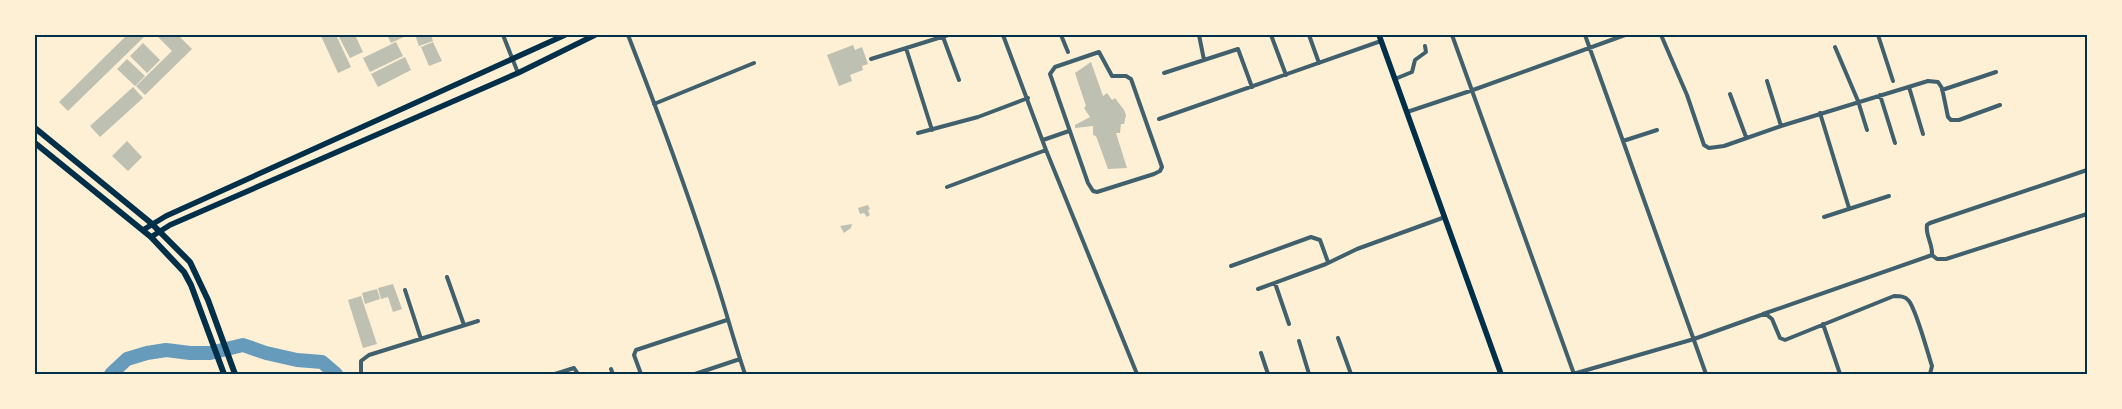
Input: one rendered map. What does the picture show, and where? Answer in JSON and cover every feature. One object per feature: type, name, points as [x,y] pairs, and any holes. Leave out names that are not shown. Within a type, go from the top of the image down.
[{"type":"highway","points":[[35,128],[151,223],[190,262],[208,300],[234,373]]},
{"type":"highway","points":[[35,142],[151,237],[184,272],[191,285],[224,374]]},
{"type":"main road","points":[[142,230],[151,223],[565,35]]},
{"type":"main road","points":[[151,237],[160,231],[518,73],[595,35]]},
{"type":"main road","points":[[1380,38],[1501,374]]},
{"type":"street","points":[[503,35],[518,73]]},
{"type":"street","points":[[628,35],[712,268],[745,374]]},
{"type":"street","points":[[1003,35],[1046,150],[1137,374]]},
{"type":"street","points":[[1061,35],[1068,52]]},
{"type":"street","points":[[1199,35],[1204,60]]},
{"type":"street","points":[[1271,35],[1286,75]]},
{"type":"street","points":[[1309,35],[1319,63]]},
{"type":"street","points":[[1452,35],[1574,374],[1694,339],[1932,255]]},
{"type":"street","points":[[1585,35],[1706,374]]},
{"type":"street","points":[[1407,112],[1625,35]]},
{"type":"street","points":[[1661,35],[1687,95],[1704,145],[1709,148],[1716,148],[1820,113],[1934,80],[1938,82],[1942,90],[1948,117],[1951,120],[1959,120],[2000,105]]},
{"type":"street","points":[[1878,35],[1893,81]]},
{"type":"street","points":[[871,59],[945,36],[959,80]]},
{"type":"street","points":[[1159,119],[1319,63],[1380,38]]},
{"type":"street","points":[[1395,79],[1412,72],[1415,60],[1426,52],[1425,46]]},
{"type":"street","points":[[1835,47],[1858,102],[1867,130]]},
{"type":"street","points":[[906,48],[932,130]]},
{"type":"street","points":[[1164,73],[1238,50],[1252,87]]},
{"type":"street","points":[[1100,52],[1112,76],[1126,76],[1131,79],[1161,161],[1161,168],[1154,174],[1099,191],[1093,191],[1088,183],[1069,131],[1050,72],[1055,66],[1100,52]]},
{"type":"street","points":[[654,104],[754,63]]},
{"type":"street","points":[[1942,90],[1996,72]]},
{"type":"street","points":[[1767,81],[1781,126]]},
{"type":"street","points":[[1909,87],[1923,134]]},
{"type":"street","points":[[1730,94],[1746,137]]},
{"type":"street","points":[[1880,95],[1895,143]]},
{"type":"street","points":[[918,133],[978,117],[1028,98]]},
{"type":"street","points":[[1820,113],[1849,208]]},
{"type":"street","points":[[1624,141],[1657,130]]},
{"type":"street","points":[[1043,140],[1069,131]]},
{"type":"street","points":[[947,187],[1046,150]]},
{"type":"street","points":[[1932,255],[1926,230],[1927,225],[1930,223],[2087,170]]},
{"type":"street","points":[[1824,217],[1889,196]]},
{"type":"street","points":[[1932,255],[1937,259],[1946,259],[2087,214]]},
{"type":"street","points":[[1258,289],[1445,217]]},
{"type":"street","points":[[1232,266],[1311,237],[1320,240],[1328,262]]},
{"type":"street","points":[[447,277],[464,326]]},
{"type":"street","points":[[1275,283],[1289,324]]},
{"type":"street","points":[[405,290],[421,339]]},
{"type":"street","points":[[1761,314],[1767,315],[1772,319],[1780,338],[1785,340],[1894,296],[1902,296],[1908,300],[1913,312],[1932,366],[1930,374]]},
{"type":"street","points":[[641,374],[634,355],[636,350],[727,320]]},
{"type":"street","points":[[361,374],[361,361],[365,357],[478,321]]},
{"type":"street","points":[[1823,324],[1840,374]]},
{"type":"street","points":[[1338,338],[1351,374]]},
{"type":"street","points":[[1299,341],[1309,374]]},
{"type":"street","points":[[1260,353],[1268,374]]},
{"type":"street","points":[[695,374],[740,359]]},
{"type":"street","points":[[555,374],[574,368],[578,374]]},
{"type":"building","points":[[127,35],[146,35],[68,111],[59,102]]},
{"type":"building","points":[[156,35],[178,35],[192,49],[145,95],[136,86],[172,51]]},
{"type":"building","points":[[336,35],[351,67],[338,73],[321,36]]},
{"type":"building","points":[[338,35],[355,35],[363,52],[350,58]]},
{"type":"building","points":[[387,35],[408,35],[391,43]]},
{"type":"building","points":[[415,35],[431,35],[433,41],[419,46]]},
{"type":"building","points":[[396,42],[403,56],[370,72],[363,58]]},
{"type":"building","points":[[433,42],[442,61],[429,66],[421,47]]},
{"type":"building","points":[[143,43],[160,60],[147,73],[130,56]]},
{"type":"building","points":[[853,45],[855,50],[862,47],[868,64],[862,66],[863,70],[850,75],[852,81],[839,86],[827,55]]},
{"type":"building","points":[[405,57],[411,70],[378,87],[371,74]]},
{"type":"building","points":[[127,59],[145,76],[135,86],[117,69]]},
{"type":"building","points":[[1091,62],[1103,96],[1107,93],[1112,100],[1115,98],[1126,115],[1124,124],[1121,124],[1120,133],[1116,133],[1127,168],[1108,169],[1096,136],[1093,135],[1093,126],[1075,128],[1075,125],[1090,117],[1084,108],[1086,106],[1075,73]]},
{"type":"building","points":[[133,87],[143,98],[100,137],[90,126]]},
{"type":"building","points":[[127,141],[142,157],[128,171],[112,156]]},
{"type":"building","points":[[868,205],[870,215],[867,217],[864,213],[860,214],[858,208]]},
{"type":"building","points":[[852,224],[851,228],[844,233],[840,226]]},
{"type":"building","points":[[393,284],[402,309],[393,312],[388,297],[381,299],[378,288]]},
{"type":"building","points":[[377,289],[380,299],[365,304],[362,293]]},
{"type":"building","points":[[361,296],[377,344],[363,348],[348,300]]},
{"type":"waterway","points":[[111,374],[127,359],[147,353],[166,350],[210,353],[243,345],[266,353],[297,360],[322,362],[336,374]]}]
